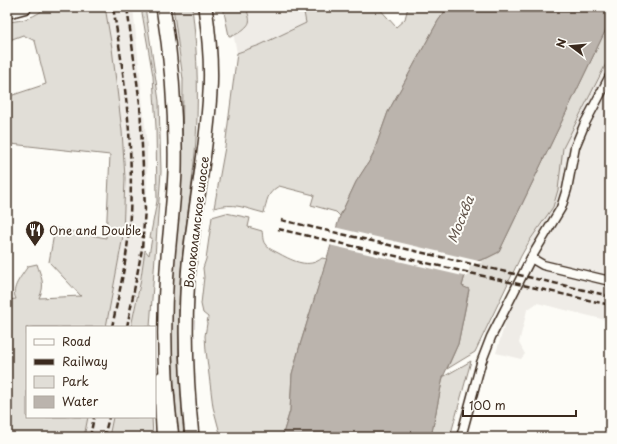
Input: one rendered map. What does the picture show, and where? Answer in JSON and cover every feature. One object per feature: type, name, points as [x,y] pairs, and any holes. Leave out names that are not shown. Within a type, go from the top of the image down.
[{"type":"main road","points":[[7,12],[24,7]]},
{"type":"main road","name":"Волоколамское шоссе","points":[[163,7],[170,49],[176,132],[175,172],[161,364],[163,437]]},
{"type":"main road","name":"Волоколамское шоссе","points":[[192,437],[188,370],[188,301],[190,264],[206,137],[210,90],[210,51],[206,7]]},
{"type":"main road","name":"Волоколамское шоссе","points":[[164,339],[167,394],[172,437]]},
{"type":"street","points":[[461,437],[481,363],[491,337],[531,258],[561,208],[567,189],[575,146],[585,123],[610,76]]},
{"type":"street","points":[[531,258],[543,265],[610,281]]},
{"type":"shaded area","points":[[105,7],[133,7],[147,147],[147,187],[143,240],[144,257],[131,326],[106,326],[123,236],[125,178],[122,131],[112,48]]},
{"type":"shaded area","points":[[228,7],[303,7],[306,23],[260,45],[237,53]]},
{"type":"shaded area","points":[[610,32],[610,321],[537,303],[527,310],[519,343],[525,354],[521,359],[496,353],[560,144]]},
{"type":"shaded area","points":[[88,418],[113,418],[109,437],[84,437]]},
{"type":"green space","points":[[47,7],[105,7],[112,48],[122,131],[125,178],[123,236],[106,326],[26,326],[26,418],[88,418],[84,437],[7,437],[7,300],[16,299],[14,291],[20,278],[28,266],[37,264],[42,285],[39,298],[81,296],[49,262],[55,228],[106,238],[110,155],[11,144],[7,139],[7,97],[46,84],[35,41],[23,35],[7,41],[7,22],[18,21],[38,13]]},
{"type":"green space","points":[[141,7],[145,7],[159,101],[161,172],[150,326],[131,326],[145,250],[149,255],[152,238],[150,238],[157,201],[156,127],[153,76]]},
{"type":"green space","points":[[173,7],[192,7],[196,43],[197,80],[195,153],[179,291],[178,333],[184,437],[178,437],[171,325],[173,279],[182,169],[183,79]]},
{"type":"green space","points":[[223,7],[246,7],[249,18],[249,23],[247,26],[238,33],[229,36]]},
{"type":"green space","points":[[303,7],[378,7],[396,27],[405,19],[408,7],[448,7],[438,21],[388,112],[372,157],[356,182],[340,216],[336,212],[311,205],[314,195],[279,186],[270,194],[264,213],[233,206],[221,206],[214,208],[225,147],[237,53],[260,45],[306,23]]},
{"type":"green space","points":[[610,21],[610,56],[563,148],[558,190],[553,207],[530,240],[521,256],[475,352],[447,369],[458,344],[469,290],[462,286],[468,264],[487,258],[499,252]]},
{"type":"green space","points":[[226,213],[250,218],[248,227],[262,231],[263,241],[266,246],[290,259],[301,263],[312,263],[322,258],[327,259],[292,374],[290,411],[282,437],[221,437],[213,407],[205,336],[208,317],[203,313],[201,304],[204,277],[203,268],[206,259],[212,217]]},
{"type":"green space","points":[[471,361],[450,437],[431,437],[443,377]]},
{"type":"green space","points":[[113,418],[152,418],[153,437],[109,437]]},
{"type":"water","name":"Москва","points":[[448,7],[610,7],[610,21],[499,252],[487,258],[468,264],[462,286],[469,289],[458,344],[443,377],[431,437],[282,437],[290,411],[292,374],[340,216],[356,182],[372,157],[388,112],[438,21]]},
{"type":"pier","points":[[334,227],[483,262],[470,266],[467,277],[329,245]]},
{"type":"railway","points":[[112,326],[127,251],[131,181],[126,94],[113,7]]},
{"type":"railway","points":[[127,7],[140,104],[145,209],[142,249],[127,326]]},
{"type":"railway","points":[[281,220],[610,296]]},
{"type":"railway","points":[[278,229],[610,305]]},
{"type":"railway","points":[[90,437],[94,418]]},
{"type":"railway","points":[[104,437],[109,418]]},
{"type":"place","name":"One and Double","points":[[35,247]]}]
